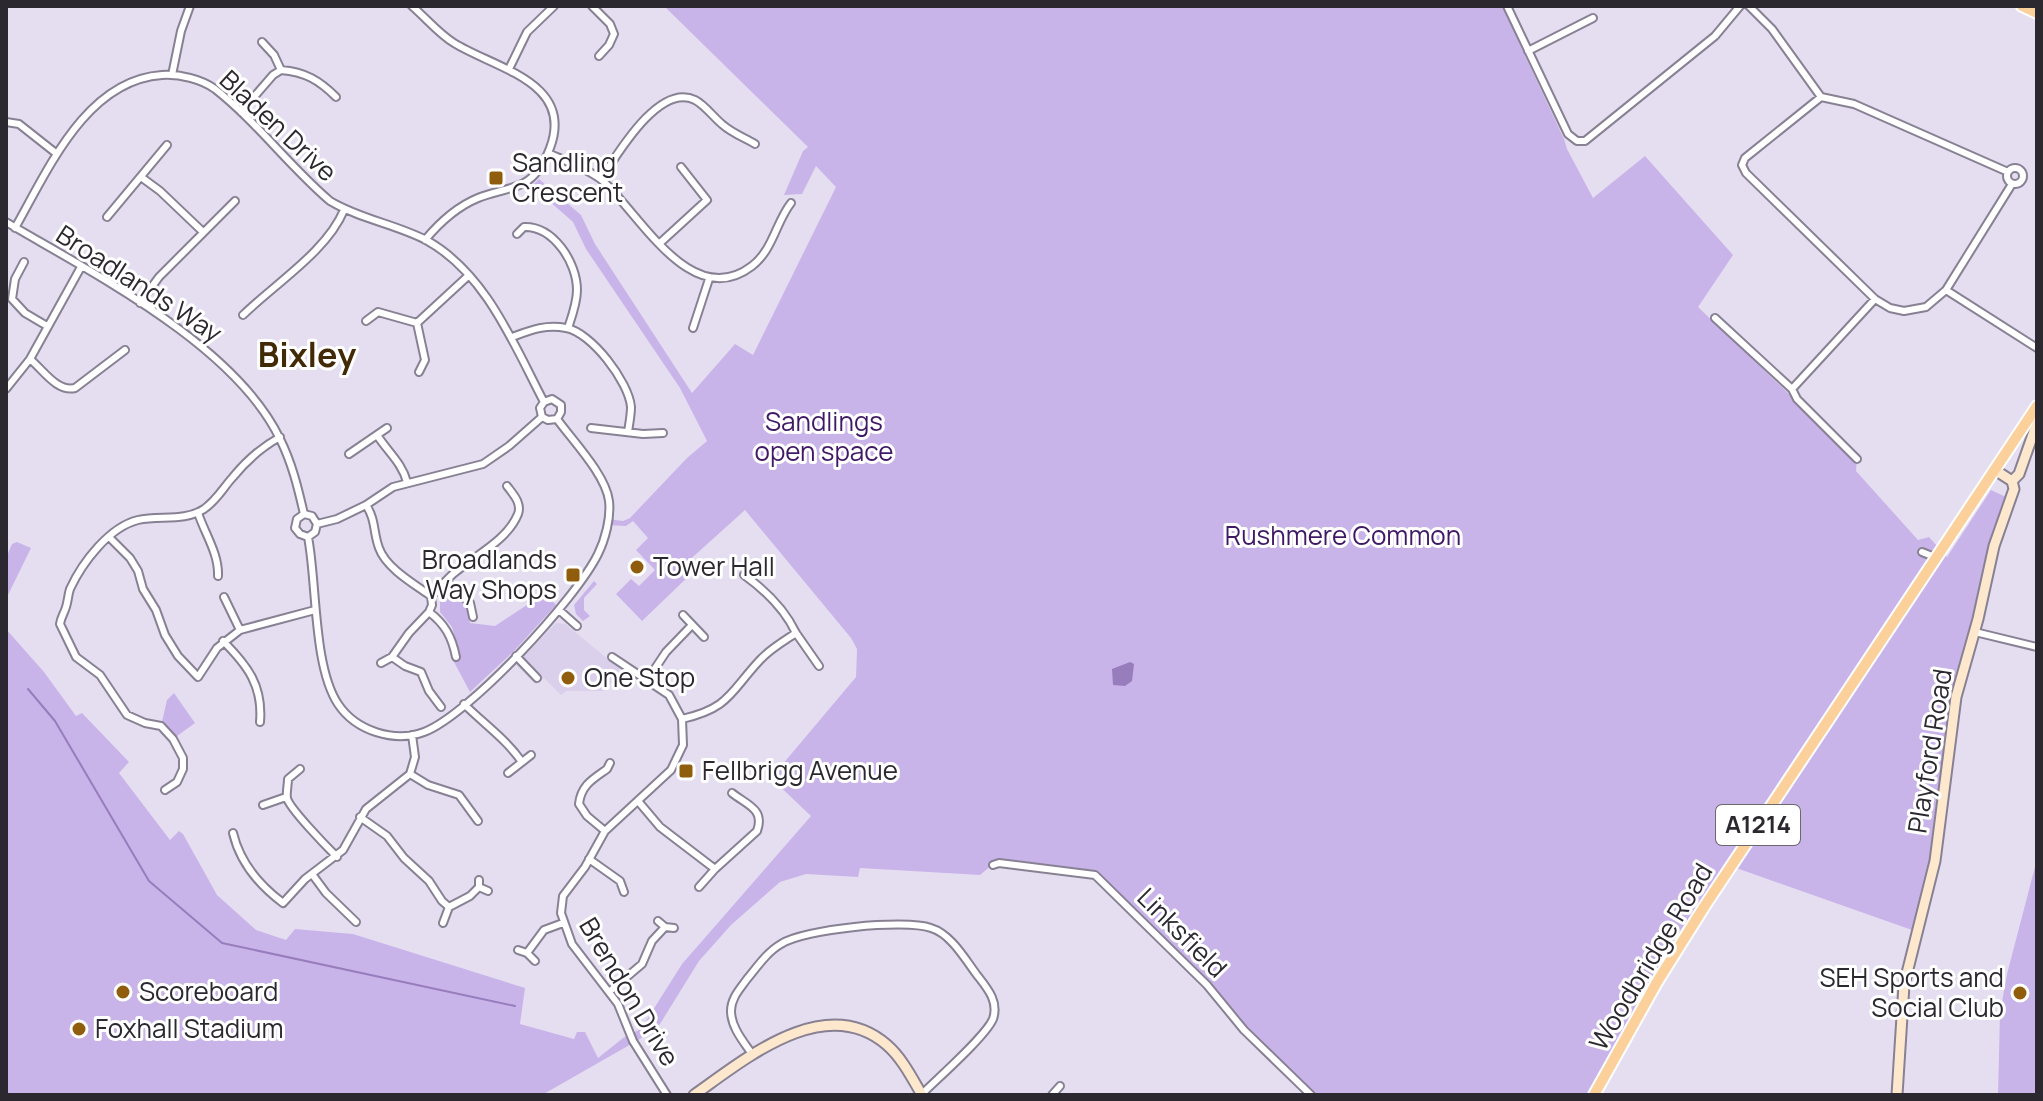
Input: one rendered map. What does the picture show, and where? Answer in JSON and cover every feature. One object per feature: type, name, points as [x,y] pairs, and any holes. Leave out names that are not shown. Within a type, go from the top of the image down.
[{"type":"main road","points":[[2022,6],[2037,13]]},
{"type":"main road","name":"A1214","points":[[1935,561],[2037,406]]},
{"type":"main road","name":"Woodbridge Road","points":[[1594,1095],[1695,920],[1935,561]]},
{"type":"street","points":[[172,75],[190,6]]},
{"type":"street","points":[[412,6],[455,44],[527,79],[546,99],[552,112],[553,126],[548,153],[531,178],[522,184],[476,198],[451,213],[425,240]]},
{"type":"street","points":[[509,69],[527,32],[554,6]]},
{"type":"street","points":[[592,6],[610,24],[614,34],[599,56]]},
{"type":"street","points":[[1507,6],[1568,134],[1577,141],[1585,141],[1715,36],[1740,6]]},
{"type":"street","points":[[1749,6],[1772,29],[1821,97],[1854,104],[2008,172]]},
{"type":"street","points":[[1528,51],[1593,18]]},
{"type":"street","points":[[262,42],[274,55],[281,70]]},
{"type":"street","points":[[241,112],[281,70],[297,71],[317,79],[336,97]]},
{"type":"street","name":"Bladen Drive","points":[[15,228],[57,154],[84,118],[115,90],[151,76],[172,75],[193,79],[212,87],[241,112],[312,186],[344,210],[425,240],[445,253],[494,308],[544,402]]},
{"type":"street","points":[[601,179],[648,115],[676,97],[696,100],[725,127],[755,144]]},
{"type":"street","points":[[1821,97],[1745,158],[1742,165],[1746,173],[1875,299],[1890,308],[1904,311],[1926,307],[1946,290],[2012,184],[2022,181],[2023,173],[2014,168],[2008,172],[2007,178],[2012,184]]},
{"type":"street","points":[[6,122],[19,124],[57,154]]},
{"type":"street","points":[[107,217],[167,145]]},
{"type":"street","points":[[548,153],[601,179],[686,269],[709,279],[731,277],[753,265],[769,246],[791,203]]},
{"type":"street","points":[[660,243],[707,200],[681,167]]},
{"type":"street","points":[[141,177],[203,232]]},
{"type":"street","points":[[140,303],[159,277],[235,201]]},
{"type":"street","points":[[243,315],[317,250],[336,229],[344,210]]},
{"type":"street","name":"Broadlands Way","points":[[6,222],[140,303],[233,373],[264,411],[280,437],[292,465],[304,514]]},
{"type":"street","points":[[517,234],[524,227],[536,226],[549,233],[573,265],[577,289],[568,328]]},
{"type":"street","points":[[24,262],[9,299],[47,326]]},
{"type":"street","points":[[6,389],[30,359],[81,267]]},
{"type":"street","points":[[417,323],[468,276]]},
{"type":"street","points":[[693,328],[709,279]]},
{"type":"street","points":[[1946,290],[2037,348]]},
{"type":"street","points":[[1792,389],[1875,299]]},
{"type":"street","points":[[366,321],[378,312],[417,323]]},
{"type":"street","points":[[1715,318],[1792,389],[1797,399],[1857,459]]},
{"type":"street","points":[[417,323],[425,360],[419,372]]},
{"type":"street","points":[[512,337],[540,326],[568,328],[583,334],[603,354],[624,389],[631,406],[628,432]]},
{"type":"street","points":[[30,359],[58,387],[67,390],[75,388],[125,350]]},
{"type":"street","points":[[542,417],[540,408],[552,399],[561,405],[557,419]]},
{"type":"street","points":[[542,417],[557,419]]},
{"type":"street","points":[[317,524],[337,519],[366,505],[377,495],[407,482],[483,464],[542,417]]},
{"type":"street","points":[[308,537],[315,610],[330,690],[340,707],[351,719],[373,731],[397,736],[431,729],[464,704],[516,656],[559,610],[598,554],[607,525],[609,500],[591,465],[557,419]]},
{"type":"street","name":"Playford Road","points":[[1897,1095],[1904,985],[1935,861],[1956,697],[1975,632],[1994,546],[2014,489],[2012,481],[2019,474],[2037,423]]},
{"type":"street","points":[[349,454],[387,428]]},
{"type":"street","points":[[591,428],[663,433]]},
{"type":"street","points":[[377,435],[391,456],[403,466],[407,482]]},
{"type":"street","points":[[165,790],[177,782],[183,769],[183,758],[173,739],[161,726],[127,715],[100,675],[76,657],[60,624],[68,594],[77,576],[109,537],[134,521],[198,513],[220,496],[244,465],[280,437]]},
{"type":"street","points":[[1995,470],[2012,481]]},
{"type":"street","points":[[431,596],[502,536],[518,514],[518,500],[507,486]]},
{"type":"street","points":[[366,505],[374,517],[379,550],[393,567],[431,596],[432,605],[392,657],[381,663]]},
{"type":"street","points":[[198,513],[217,558],[218,576]]},
{"type":"street","points":[[304,514],[312,516],[317,524],[315,532],[308,537],[295,528],[297,519],[304,514]]},
{"type":"street","points":[[109,537],[130,558],[165,635],[178,656],[198,677],[223,641],[240,630],[315,610]]},
{"type":"street","points":[[1922,552],[1935,561]]},
{"type":"street","points":[[744,575],[761,587],[783,612],[819,666]]},
{"type":"street","points":[[446,581],[470,603],[473,617]]},
{"type":"street","points":[[224,597],[240,630]]},
{"type":"street","points":[[559,610],[577,626]]},
{"type":"street","points":[[429,612],[448,631],[456,657]]},
{"type":"street","points":[[683,615],[704,637]]},
{"type":"street","points":[[648,679],[666,652],[692,625]]},
{"type":"street","points":[[1975,632],[2037,647]]},
{"type":"street","points":[[612,657],[669,695],[682,719],[718,707],[729,699],[761,659],[796,633]]},
{"type":"street","points":[[223,641],[242,660],[251,675],[262,703],[260,722]]},
{"type":"street","points":[[812,656],[819,650]]},
{"type":"street","points":[[516,656],[537,678]]},
{"type":"street","points":[[392,657],[421,672],[429,691],[441,707]]},
{"type":"street","points":[[464,704],[506,740],[522,762]]},
{"type":"street","name":"Brendon Drive","points":[[667,1095],[633,1041],[618,1004],[572,944],[563,923],[563,896],[605,831],[658,783],[678,760],[684,738],[682,719]]},
{"type":"street","points":[[233,833],[239,853],[260,885],[283,903],[312,874],[337,857],[360,817],[372,803],[410,774],[415,757],[412,735]]},
{"type":"street","points":[[508,773],[531,755]]},
{"type":"street","points":[[605,831],[587,816],[579,804],[583,788],[594,776],[604,772],[610,763]]},
{"type":"street","points":[[300,769],[288,779],[286,797],[293,811],[337,857]]},
{"type":"street","points":[[604,772],[609,779]]},
{"type":"street","points":[[410,774],[428,785],[459,795],[475,824],[488,825]]},
{"type":"street","points":[[699,887],[757,831],[760,823],[756,809],[728,793],[735,785]]},
{"type":"street","points":[[263,805],[286,797]]},
{"type":"street","points":[[638,801],[660,827],[715,869]]},
{"type":"street","points":[[360,817],[387,836],[449,907]]},
{"type":"street","points":[[589,859],[620,881],[624,892]]},
{"type":"street","name":"Linksfield","points":[[993,865],[999,863],[1095,875],[1207,985],[1244,1030],[1311,1095]]},
{"type":"street","points":[[312,874],[326,893],[356,922]]},
{"type":"street","points":[[443,923],[449,907],[470,896],[479,884],[488,891]]},
{"type":"street","points":[[658,921],[665,927],[674,928]]},
{"type":"street","points":[[527,953],[544,930],[563,923]]},
{"type":"street","points":[[694,1095],[752,1054],[783,1037],[809,1028],[853,1029],[875,1037],[891,1049],[922,1094],[986,1029],[994,1014],[995,1004],[951,942],[932,928],[903,925],[796,935],[762,960],[733,1000],[733,1022],[752,1054]]},
{"type":"street","points":[[609,992],[642,964],[652,941],[665,927]]},
{"type":"street","points":[[518,950],[535,961]]},
{"type":"street","points":[[1052,1095],[1060,1086]]},
{"type":"shaded area","points":[[556,623],[565,624],[619,668],[620,674],[604,691],[566,691],[561,695],[544,678],[536,684],[516,665]]},
{"type":"shaded area","points":[[1130,662],[1134,664],[1132,681],[1125,686],[1113,685],[1112,669]]},
{"type":"green space","name":"Rushmere Common","points":[[664,6],[1502,6],[1567,149],[1593,198],[1645,156],[1733,255],[1698,307],[1857,459],[1856,471],[1918,540],[1929,537],[1947,557],[1991,490],[2006,497],[1989,547],[1952,697],[1931,857],[1912,930],[1725,864],[1670,946],[1587,1095],[1311,1095],[1244,1030],[1207,985],[1095,875],[992,865],[980,875],[860,868],[858,877],[806,874],[780,882],[731,925],[699,961],[660,1024],[640,1039],[542,1095],[6,1095],[6,629],[44,672],[76,716],[82,713],[129,762],[119,773],[170,840],[179,831],[183,834],[217,895],[256,930],[286,940],[295,929],[353,934],[525,988],[520,1024],[574,1039],[577,1032],[585,1032],[598,1058],[623,1038],[641,1029],[682,964],[811,816],[771,778],[856,677],[857,649],[745,510],[684,565],[692,573],[642,621],[616,594],[631,579],[639,586],[655,570],[636,550],[648,538],[633,521],[626,526],[607,525],[607,519],[623,521],[630,518],[707,441],[680,388],[586,249],[573,222],[532,186],[539,179],[581,215],[595,244],[692,393],[735,344],[753,355],[836,187],[816,166],[802,194],[784,195],[803,151],[808,147]]},
{"type":"green space","points":[[17,542],[31,548],[6,599],[6,558],[12,544]]},
{"type":"green space","points":[[594,581],[597,584],[584,598],[584,610],[590,616],[583,621],[576,614],[574,605]]},
{"type":"green space","points":[[450,590],[466,605],[470,623],[495,626],[545,593],[556,605],[514,651],[470,692],[454,662],[461,659],[452,627],[440,612],[440,597]]},
{"type":"green space","points":[[174,693],[195,723],[173,739],[161,726],[167,700]]},
{"type":"green space","name":"SEH Sports and Social Club","points":[[2037,859],[2037,1095],[1998,1095],[2000,1013]]},
{"type":"waterway","points":[[28,689],[55,721],[149,881],[222,943],[515,1006]]},
{"type":"place","name":"Sandling Crescent","points":[[496,178]]},
{"type":"place","name":"Tower Hall","points":[[637,567]]},
{"type":"place","name":"Broadlands Way Shops","points":[[573,575]]},
{"type":"place","name":"One Stop","points":[[568,678]]},
{"type":"place","name":"Fellbrigg Avenue","points":[[686,771]]},
{"type":"place","name":"Scoreboard","points":[[123,992]]},
{"type":"place","name":"SEH Sports and Social Club","points":[[2020,993]]},
{"type":"place","name":"Foxhall Stadium","points":[[79,1029]]},
{"type":"district","name":"Bixley","points":[[307,355]]},
{"type":"park label","name":"Sandlings open space","points":[[824,437]]}]
